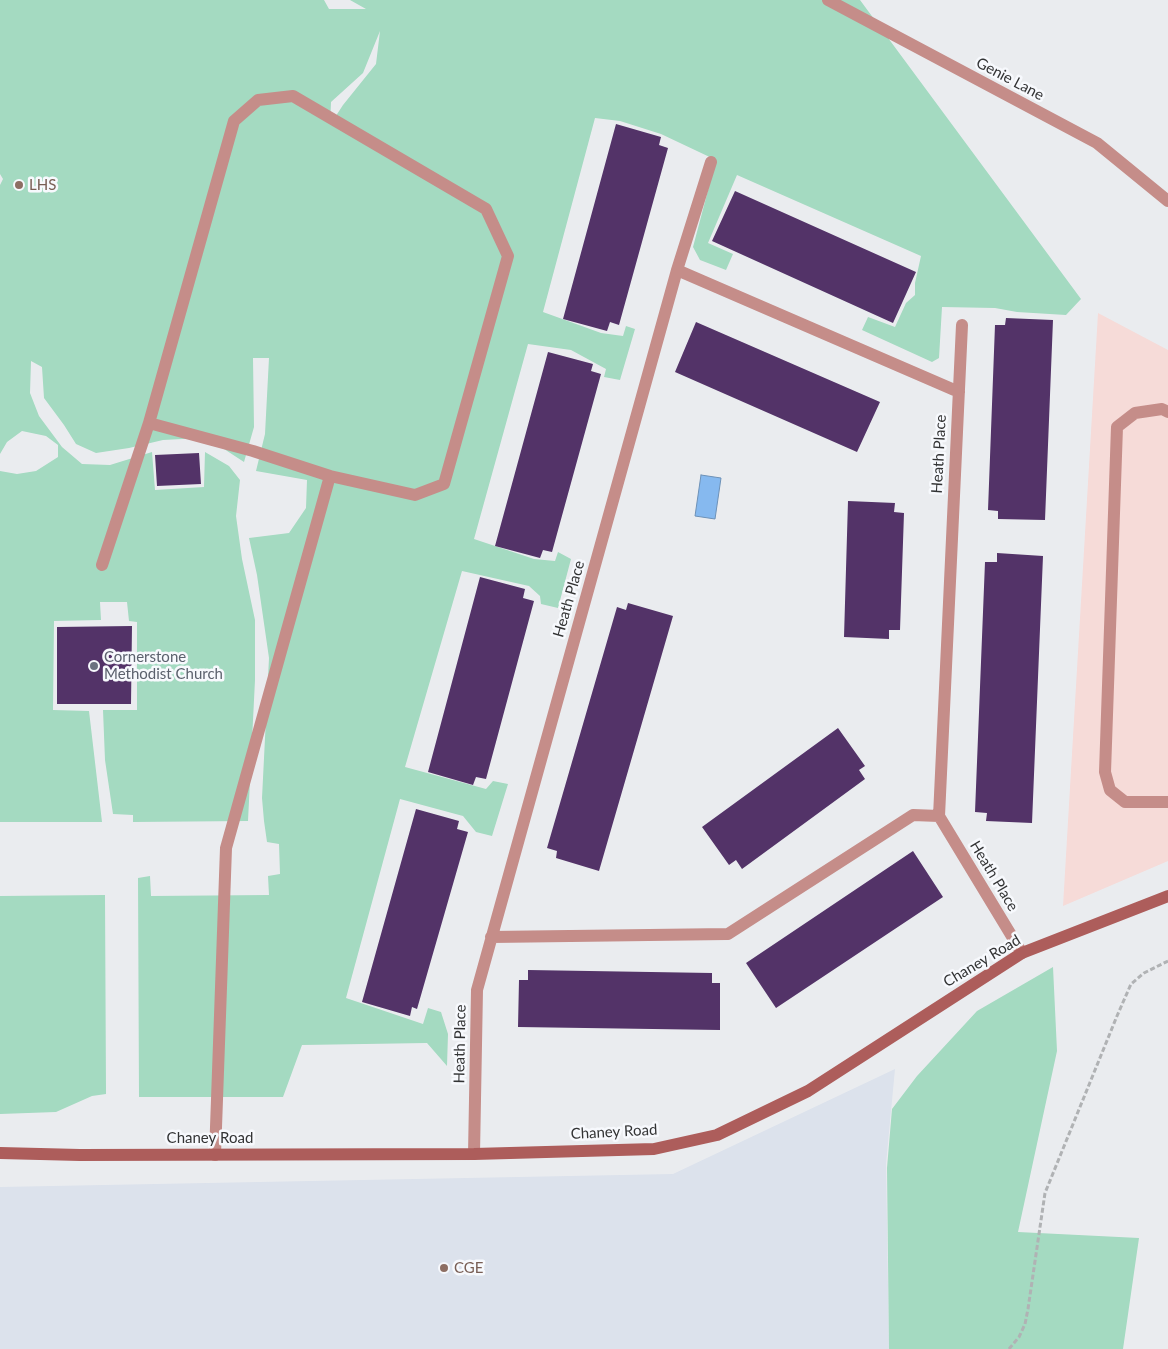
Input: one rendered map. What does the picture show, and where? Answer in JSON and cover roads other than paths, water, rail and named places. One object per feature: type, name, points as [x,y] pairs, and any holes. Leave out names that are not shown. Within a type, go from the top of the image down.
[{"type":"street","name":"Genie Lane","points":[[828,0],[1097,143],[1168,201]]},
{"type":"street","points":[[102,565],[149,423],[234,121],[258,100],[293,96],[486,209],[508,256],[444,484],[415,495],[330,476],[253,451],[149,423]]},
{"type":"street","name":"Heath Place","points":[[474,1154],[477,990],[677,270],[711,162]]},
{"type":"street","points":[[677,270],[959,392]]},
{"type":"street","name":"Heath Place","points":[[962,326],[938,816],[1022,953]]},
{"type":"street","points":[[1168,412],[1162,409],[1135,413],[1117,427],[1105,772],[1110,790],[1125,802],[1168,802]]},
{"type":"street","points":[[215,1155],[226,848],[330,476]]},
{"type":"street","points":[[492,937],[728,934],[913,814],[938,816]]},
{"type":"street","name":"Chaney Road","points":[[0,1153],[215,1155],[474,1154],[654,1149],[717,1135],[808,1091],[1022,953],[1168,896]]},
{"type":"water","points":[[701,475],[721,478],[715,519],[695,516]]},
{"type":"place","name":"LHS","points":[[19,185]]},
{"type":"place","name":"Cornerstone Methodist Church","points":[[94,666]]},
{"type":"place","name":"CGE","points":[[444,1268]]}]
